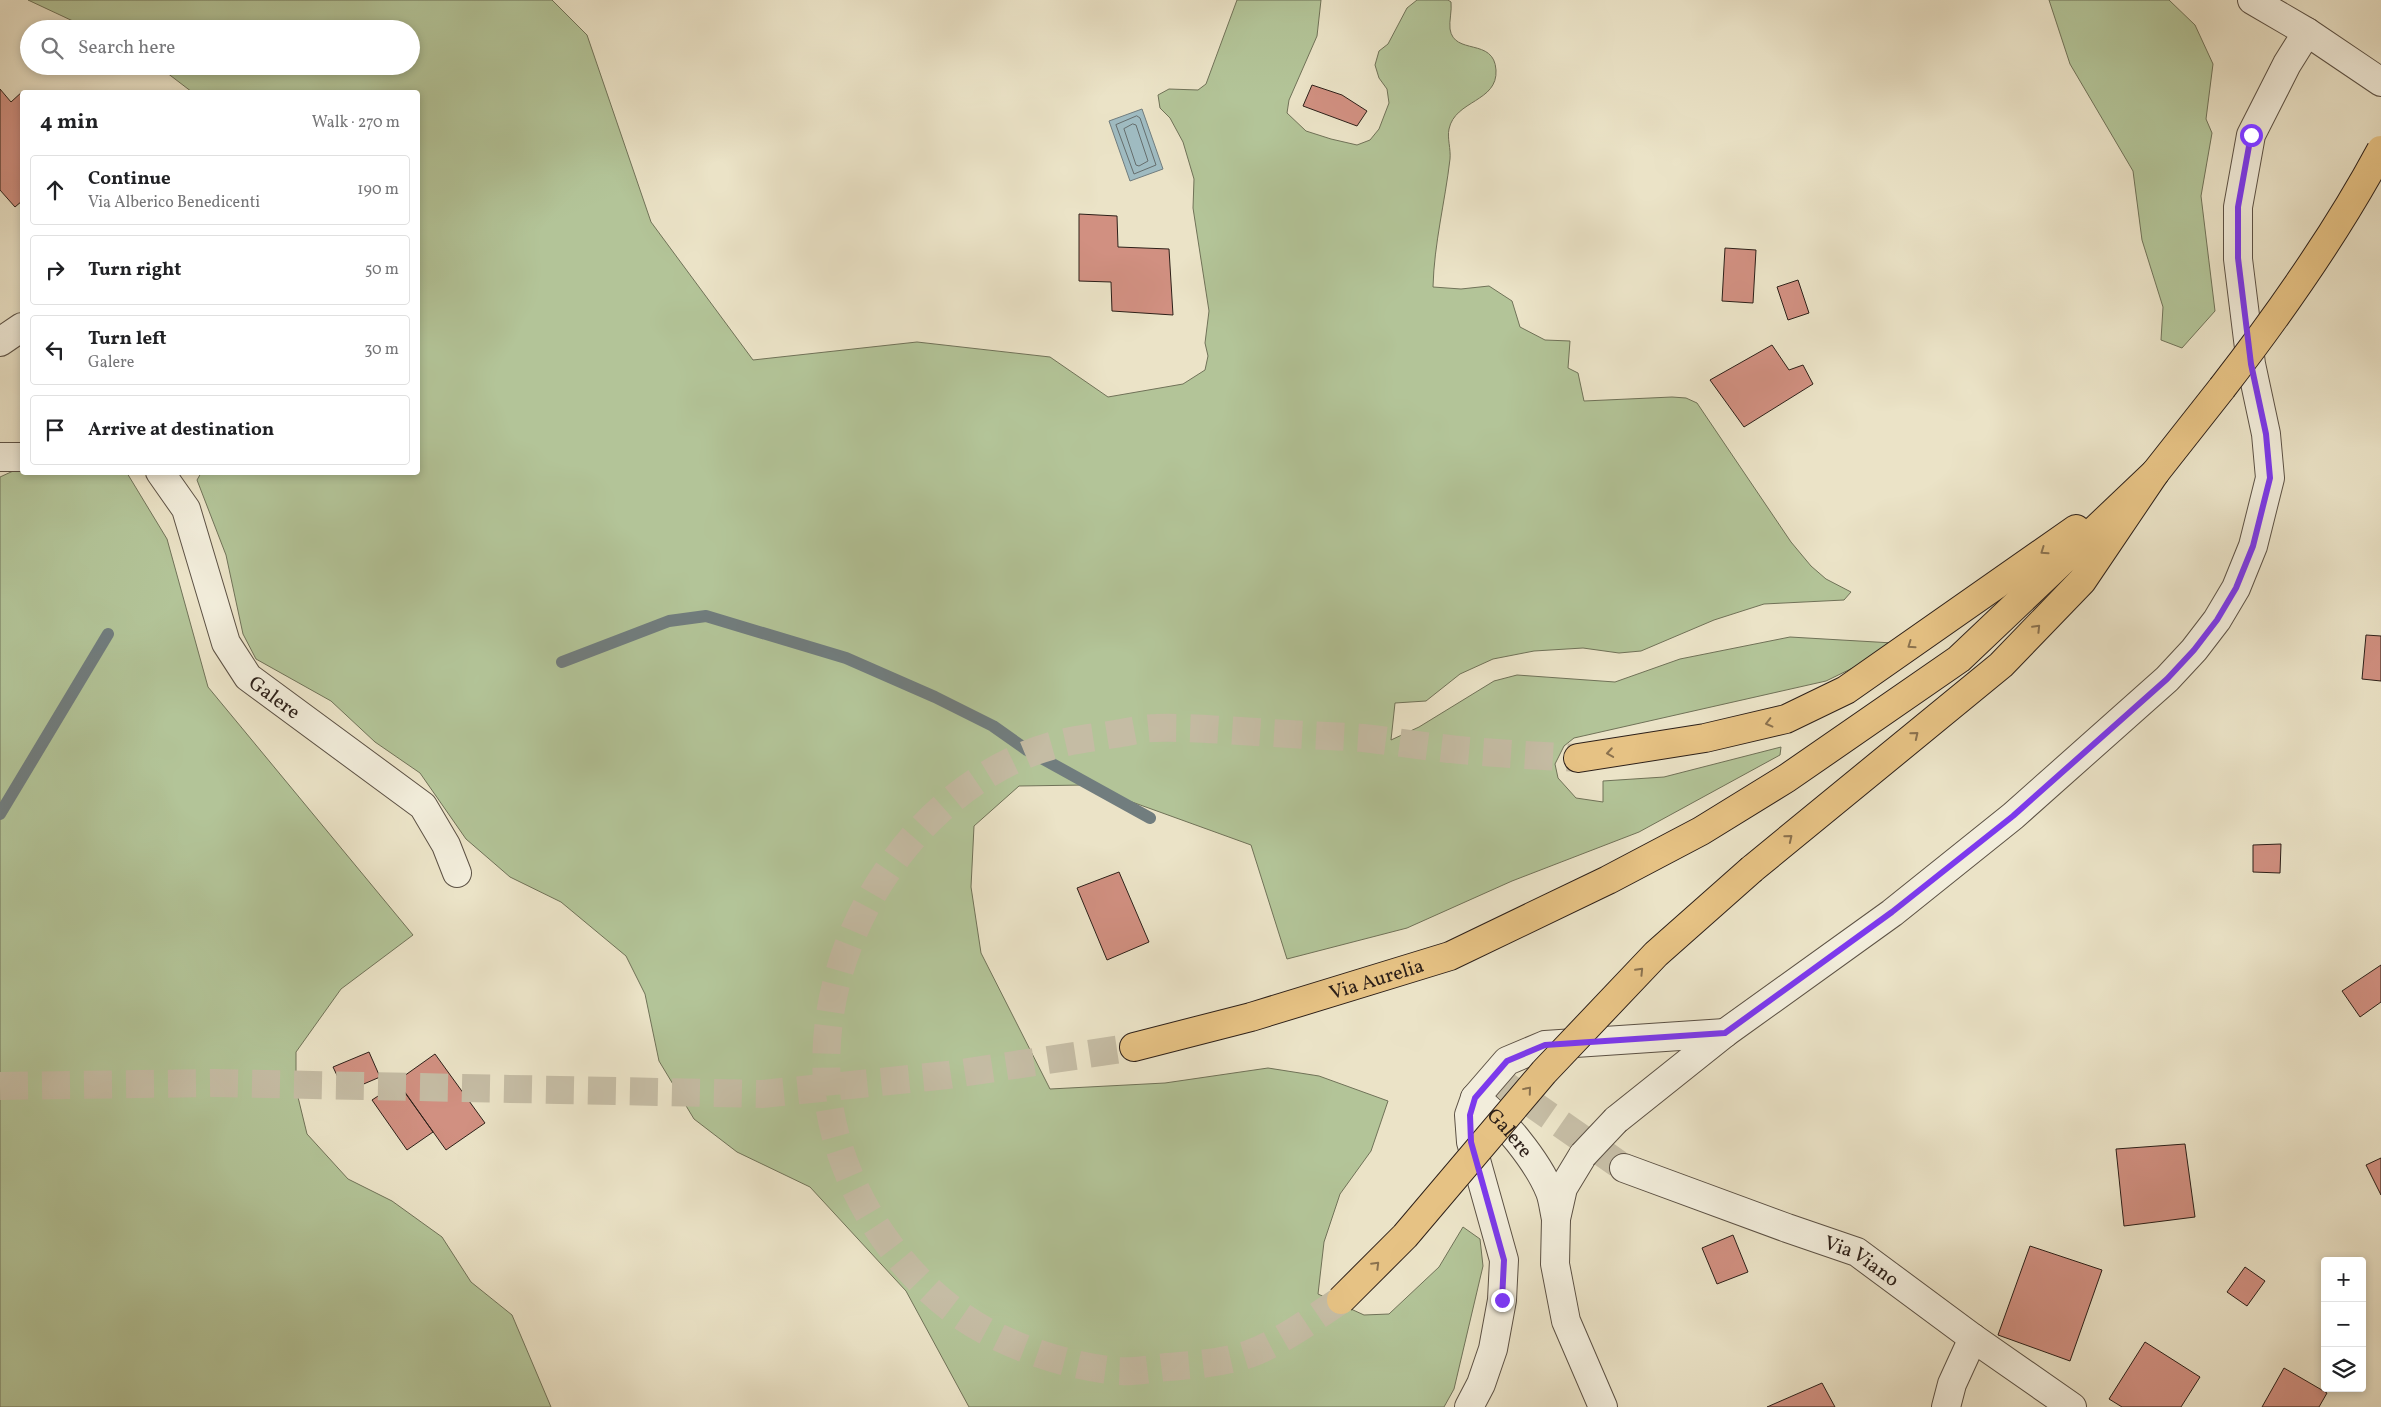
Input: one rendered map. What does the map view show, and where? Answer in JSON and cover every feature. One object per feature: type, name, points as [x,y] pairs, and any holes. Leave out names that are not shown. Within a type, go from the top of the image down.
[{"type":"highway","points":[[1341,1300],[1405,1236],[1550,1065],[1656,954],[1752,869],[2002,665],[2082,581],[2155,473],[2269,326],[2363,184],[2381,150]]},
{"type":"highway","points":[[1578,758],[1705,738],[1786,719],[1846,690],[2155,473]]},
{"type":"highway","name":"Via Aurelia","points":[[1134,1047],[1251,1017],[1450,956],[1608,880],[1701,830],[1786,778],[1959,659],[2155,473]]},
{"type":"street","points":[[2252,0],[2307,32],[2381,82]]},
{"type":"street","points":[[1603,1407],[1566,1321],[1555,1264],[1556,1219],[1563,1188],[1583,1155],[1616,1120],[1725,1033],[1892,912],[2013,816],[2167,679],[2194,650],[2217,620],[2236,588],[2253,546],[2270,478],[2266,434],[2251,364],[2238,258],[2238,207],[2251,135],[2307,32]]},
{"type":"street","points":[[0,342],[20,328]]},
{"type":"street","points":[[0,457],[20,457]]},
{"type":"street","name":"Galere","points":[[162,475],[186,509],[226,643],[248,678],[423,806],[446,845],[457,873]]},
{"type":"street","points":[[1475,1098],[1507,1061],[1545,1045],[1725,1033]]},
{"type":"street","name":"Galere","points":[[1468,1407],[1481,1384],[1493,1349],[1502,1300],[1504,1260],[1471,1142],[1470,1115],[1475,1098],[1493,1111],[1538,1168],[1551,1193],[1556,1219]]},
{"type":"street","name":"Via Viano","points":[[1624,1168],[1857,1252],[1973,1338],[2072,1407]]},
{"type":"street","points":[[1946,1407],[1952,1384],[1973,1338]]},
{"type":"green space","points":[[28,0],[552,0],[587,35],[651,222],[753,360],[917,342],[1050,357],[1108,397],[1183,384],[1205,370],[1208,356],[1205,343],[1209,311],[1193,208],[1194,179],[1183,142],[1170,118],[1160,108],[1158,95],[1169,89],[1198,90],[1206,84],[1237,0],[1321,0],[1317,36],[1289,100],[1287,113],[1306,131],[1357,145],[1370,140],[1379,129],[1389,103],[1387,89],[1379,78],[1375,65],[1379,51],[1388,44],[1407,8],[1417,0],[1448,0],[1451,2],[1450,29],[1453,37],[1459,42],[1489,53],[1494,60],[1496,70],[1495,81],[1490,89],[1459,112],[1453,119],[1449,129],[1450,159],[1435,255],[1433,287],[1461,289],[1489,286],[1512,301],[1520,327],[1545,340],[1570,341],[1568,368],[1578,373],[1584,401],[1672,397],[1686,398],[1697,403],[1791,542],[1811,566],[1826,579],[1851,592],[1844,600],[1764,604],[1714,620],[1641,651],[1619,653],[1583,648],[1534,651],[1493,659],[1460,674],[1426,701],[1395,703],[1391,740],[1419,727],[1494,681],[1517,675],[1615,682],[1680,659],[1790,637],[1893,643],[1865,662],[1826,681],[1574,738],[1564,746],[1555,764],[1558,778],[1576,798],[1603,802],[1603,781],[1664,777],[1781,747],[1780,755],[1639,832],[1512,881],[1407,928],[1287,959],[1251,845],[1085,785],[1019,786],[974,826],[971,887],[981,953],[1050,1089],[1165,1083],[1268,1068],[1319,1076],[1388,1101],[1371,1151],[1340,1194],[1324,1242],[1318,1294],[1364,1315],[1389,1314],[1439,1267],[1463,1227],[1480,1239],[1483,1266],[1454,1389],[1444,1407],[969,1407],[906,1291],[810,1187],[737,1152],[694,1119],[659,1061],[645,994],[626,956],[561,902],[510,877],[466,839],[420,773],[375,742],[331,701],[256,659],[243,634],[226,555],[197,480],[200,475],[420,475],[420,90],[189,90],[170,75],[420,75],[420,20],[71,20]]},
{"type":"green space","points":[[2049,0],[2169,0],[2195,25],[2213,64],[2206,119],[2212,133],[2201,196],[2215,311],[2182,348],[2161,340],[2163,307],[2142,240],[2133,171],[2070,64]]},
{"type":"green space","points":[[20,468],[20,475],[128,475],[167,539],[208,687],[413,935],[341,989],[296,1052],[296,1089],[307,1134],[348,1179],[392,1201],[442,1237],[471,1282],[512,1315],[551,1407],[0,1407],[0,477]]},
{"type":"water","points":[[1142,109],[1163,169],[1130,181],[1109,121]]},
{"type":"building","points":[[1312,85],[1342,95],[1367,111],[1357,126],[1303,106]]},
{"type":"building","points":[[0,89],[11,102],[20,94],[20,203],[15,207],[0,190]]},
{"type":"building","points":[[1079,214],[1117,216],[1118,247],[1169,249],[1173,315],[1112,311],[1111,282],[1079,281]]},
{"type":"building","points":[[1725,248],[1756,250],[1753,303],[1722,301]]},
{"type":"building","points":[[1798,280],[1809,313],[1788,320],[1777,287]]},
{"type":"building","points":[[1772,345],[1789,370],[1803,365],[1813,384],[1744,427],[1710,380]]},
{"type":"building","points":[[2366,635],[2381,636],[2381,681],[2362,679]]},
{"type":"building","points":[[2281,844],[2280,873],[2253,872],[2253,845]]},
{"type":"building","points":[[1119,872],[1149,942],[1107,960],[1077,888]]},
{"type":"building","points":[[2381,965],[2381,1002],[2360,1017],[2342,991]]},
{"type":"building","points":[[369,1052],[380,1077],[345,1092],[333,1067]]},
{"type":"building","points":[[435,1054],[485,1123],[446,1150],[397,1081]]},
{"type":"building","points":[[398,1083],[433,1132],[407,1150],[372,1100]]},
{"type":"building","points":[[2185,1144],[2195,1217],[2124,1226],[2116,1149]]},
{"type":"building","points":[[2381,1158],[2381,1195],[2366,1165]]},
{"type":"building","points":[[1733,1235],[1748,1272],[1717,1284],[1702,1248]]},
{"type":"building","points":[[2030,1246],[2102,1270],[2070,1361],[1998,1335]]},
{"type":"building","points":[[2245,1267],[2265,1281],[2247,1306],[2227,1292]]},
{"type":"building","points":[[2145,1342],[2200,1377],[2181,1407],[2122,1407],[2109,1399]]},
{"type":"building","points":[[2284,1368],[2321,1390],[2321,1392],[2327,1393],[2319,1407],[2262,1407]]},
{"type":"building","points":[[1822,1383],[1835,1407],[1767,1407]]},
{"type":"waterway","points":[[562,662],[669,621],[706,616],[846,658],[935,697],[993,726],[1027,750],[1150,818]]},
{"type":"waterway","points":[[0,814],[108,634]]},
{"type":"tunnel","points":[[1341,1300],[1285,1337],[1249,1354],[1229,1360],[1130,1371],[1100,1369],[1049,1357],[1000,1338],[954,1311],[927,1288],[902,1261],[879,1231],[860,1199],[845,1165],[834,1131],[828,1096],[826,1064],[828,1032],[832,1000],[840,969],[851,939],[864,910],[898,856],[913,837],[949,802],[969,786],[1012,761],[1058,744],[1146,729],[1185,728],[1363,738],[1470,751],[1578,758]]},
{"type":"tunnel","points":[[0,1086],[216,1083],[762,1094],[948,1075],[1134,1047]]},
{"type":"tunnel","points":[[1492,1076],[1624,1168]]},
{"type":"route","points":[[1502,1300],[1504,1260],[1471,1142],[1470,1115],[1475,1098],[1492,1076],[1507,1061],[1545,1045],[1725,1033],[1892,912],[2013,816],[2167,679],[2194,650],[2217,620],[2236,588],[2253,546],[2270,478],[2266,434],[2251,364],[2238,258],[2238,207],[2251,135]]}]
